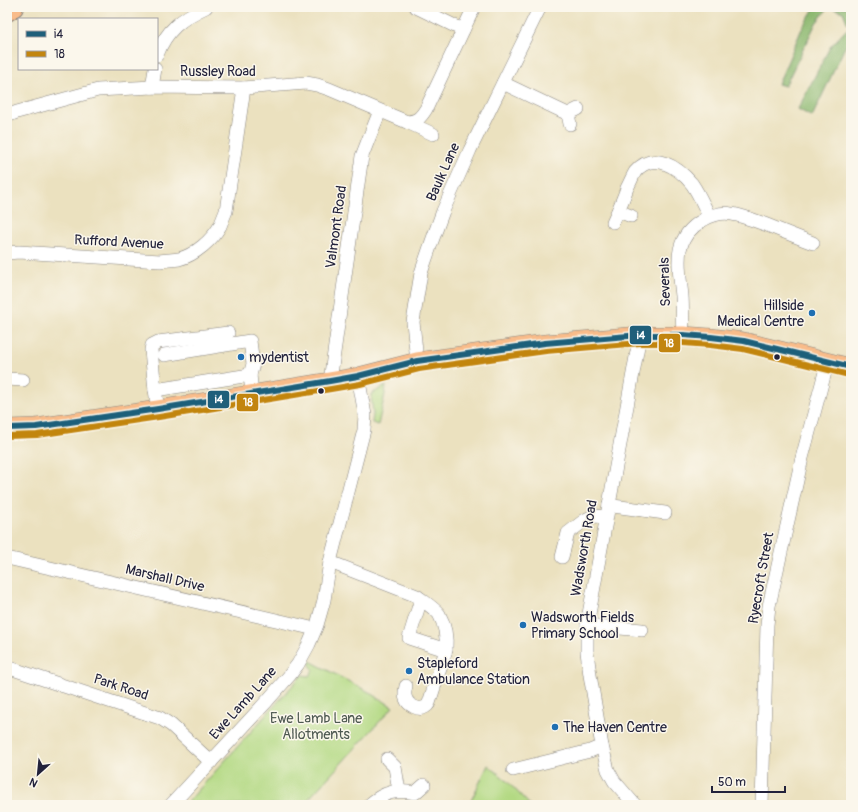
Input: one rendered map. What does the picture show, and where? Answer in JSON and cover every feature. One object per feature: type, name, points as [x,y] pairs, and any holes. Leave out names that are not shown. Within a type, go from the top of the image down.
[{"type":"highway","points":[[7,11],[13,7]]},
{"type":"main road","points":[[7,428],[36,426],[158,409],[330,381],[358,376],[417,361],[545,343],[640,335],[683,335],[744,341],[851,367]]},
{"type":"street","points":[[158,53],[162,43],[182,20],[206,7]]},
{"type":"street","points":[[407,122],[418,119],[426,109],[474,7]]},
{"type":"street","name":"Baulk Lane","points":[[417,361],[413,322],[422,273],[432,241],[443,211],[540,7]]},
{"type":"street","points":[[411,9],[463,30]]},
{"type":"street","points":[[152,86],[155,70]]},
{"type":"street","name":"Russley Road","points":[[7,116],[98,90],[152,86],[244,88],[306,83],[317,85],[380,111]]},
{"type":"street","points":[[503,83],[572,115]]},
{"type":"street","name":"Rufford Avenue","points":[[7,253],[19,252],[160,261],[179,259],[196,251],[220,226],[226,211],[244,88]]},
{"type":"street","points":[[380,111],[433,134]]},
{"type":"street","name":"Valmont Road","points":[[330,381],[362,156],[380,111]]},
{"type":"street","points":[[631,216],[615,217],[633,175],[647,163],[654,161],[661,161],[671,166],[691,184],[709,216]]},
{"type":"street","name":"Severals","points":[[683,335],[682,298],[678,268],[679,256],[681,245],[686,235],[694,226],[709,216],[721,213],[731,213],[749,218],[803,244]]},
{"type":"street","points":[[158,409],[151,350],[152,345],[158,342],[228,333]]},
{"type":"street","name":"Wadsworth Road","points":[[635,805],[614,781],[608,770],[602,746],[587,652],[587,626],[640,335]]},
{"type":"street","points":[[164,355],[250,341],[253,364],[250,375],[252,393]]},
{"type":"street","name":"Ryecroft Street","points":[[762,805],[767,625],[769,606],[802,458],[828,361]]},
{"type":"street","points":[[155,390],[250,375]]},
{"type":"street","name":"Ewe Lamb Lane","points":[[171,805],[267,701],[293,670],[309,644],[324,600],[330,562],[364,430],[365,415],[358,376]]},
{"type":"street","points":[[7,379],[23,380]]},
{"type":"street","points":[[562,557],[568,533],[585,520],[607,511],[613,506],[665,513]]},
{"type":"street","name":"Marshall Drive","points":[[7,558],[315,629]]},
{"type":"street","points":[[330,562],[417,596],[438,613],[446,633],[447,641],[446,650],[429,703],[422,709],[416,708],[409,704],[405,695],[406,686]]},
{"type":"street","points":[[421,599],[408,638],[446,650]]},
{"type":"street","points":[[587,626],[642,630]]},
{"type":"street","name":"Park Road","points":[[7,667],[160,718],[171,725],[211,762]]},
{"type":"street","points":[[513,770],[590,751],[602,746]]},
{"type":"street","points":[[387,759],[395,767],[399,791]]},
{"type":"street","points":[[369,805],[377,798],[387,793],[399,791],[420,794]]},
{"type":"green space","points":[[815,7],[829,7],[816,23],[785,86],[778,84],[803,26]]},
{"type":"green space","points":[[829,7],[851,7],[851,44],[845,47],[812,117],[798,109],[830,47],[849,27],[843,12]]},
{"type":"green space","points":[[386,386],[378,425],[372,423],[373,414],[371,394]]},
{"type":"green space","name":"Ewe Lamb Lane Allotments","points":[[310,661],[369,692],[393,707],[303,805],[185,805],[302,675],[309,676],[313,670],[309,663]]},
{"type":"green space","points":[[488,765],[506,780],[530,805],[469,805]]},
{"type":"transit line","name":"i4","points":[[7,428],[36,427],[330,381],[358,376],[417,361],[545,343],[640,335],[683,335],[744,341],[851,367]]},
{"type":"transit line","name":"18","points":[[7,436],[37,435],[159,417],[360,384],[419,369],[546,351],[640,343],[683,343],[743,349],[849,375]]},
{"type":"place","name":"Hillside Medical Centre","points":[[812,313]]},
{"type":"place","name":"mydentist","points":[[241,357]]},
{"type":"place","name":"Wadsworth Fields Primary School","points":[[523,625]]},
{"type":"place","name":"Stapleford Ambulance Station","points":[[409,671]]},
{"type":"place","name":"The Haven Centre","points":[[555,727]]}]
